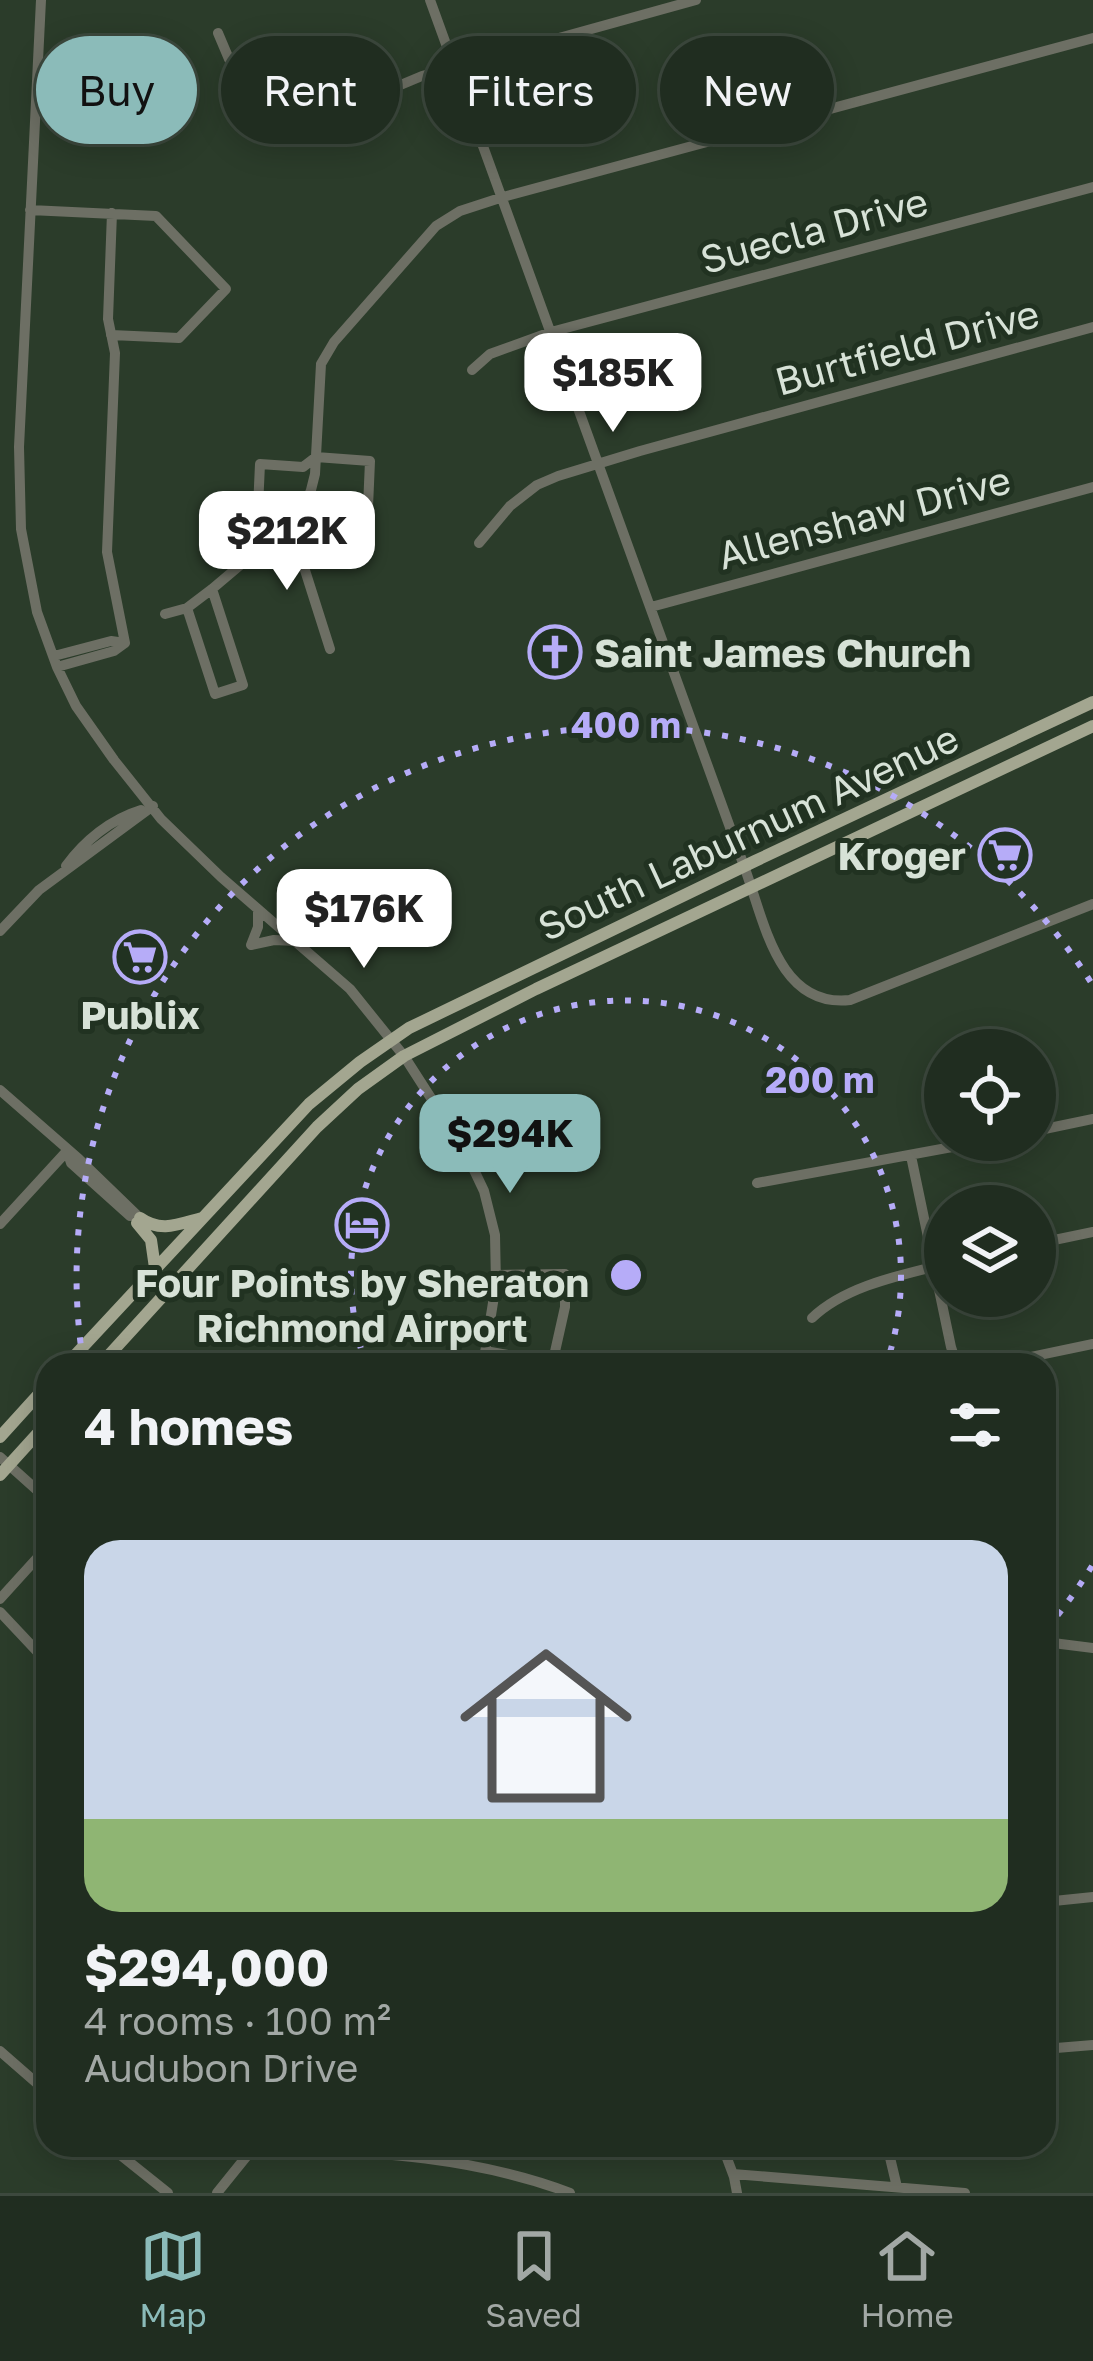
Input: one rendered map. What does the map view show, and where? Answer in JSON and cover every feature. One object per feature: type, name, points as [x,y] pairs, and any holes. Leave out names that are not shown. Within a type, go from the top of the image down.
[{"type":"main road","name":"South Laburnum Avenue","points":[[77,1353],[322,1092],[391,1040],[434,1015],[1093,701]]},
{"type":"main road","name":"South Laburnum Avenue","points":[[111,1353],[317,1127],[404,1056],[1093,726]]},
{"type":"main road","points":[[138,1220],[166,1228],[203,1217]]},
{"type":"main road","points":[[138,1220],[152,1240],[155,1268]]},
{"type":"main road","points":[[0,1437],[36,1397]]},
{"type":"main road","points":[[3,1466],[36,1434]]},
{"type":"street","points":[[41,0],[19,511],[32,588],[55,662],[92,730],[161,819],[350,989],[404,1056],[465,1151],[484,1191],[495,1234],[496,1275],[485,1351],[495,1353]]},
{"type":"street","points":[[430,0],[443,36]]},
{"type":"street","points":[[564,36],[696,0]]},
{"type":"street","points":[[218,33],[229,59],[284,117],[304,128],[323,128],[367,99],[424,77]]},
{"type":"street","points":[[165,614],[187,608],[212,589],[306,504],[315,474],[321,364],[334,342],[436,226],[460,211],[1093,38]]},
{"type":"street","points":[[483,144],[788,976],[814,996],[838,1001],[863,996],[1093,904]]},
{"type":"street","name":"Suecla Drive","points":[[472,370],[490,354],[551,332],[1093,187]]},
{"type":"street","points":[[30,210],[156,216],[226,289],[179,338],[111,334]]},
{"type":"street","points":[[55,662],[114,652],[125,643],[107,552],[115,353],[108,320],[112,213]]},
{"type":"street","name":"Burtfield Drive","points":[[479,543],[510,506],[537,485],[599,463],[1093,327]]},
{"type":"street","points":[[316,457],[370,460],[368,507],[306,504],[258,508],[260,464],[303,467],[316,457]]},
{"type":"street","name":"Allenshaw Drive","points":[[651,607],[1093,487]]},
{"type":"street","points":[[290,523],[330,649]]},
{"type":"street","points":[[187,608],[215,694],[243,685],[212,589]]},
{"type":"street","points":[[0,931],[61,874],[78,850],[118,817],[153,806]]},
{"type":"street","points":[[258,909],[251,945],[295,941]]},
{"type":"street","points":[[0,1090],[138,1220]]},
{"type":"street","points":[[1056,1126],[1093,1119]]},
{"type":"street","points":[[0,1224],[67,1150]]},
{"type":"street","points":[[757,1183],[924,1153]]},
{"type":"street","points":[[911,1156],[924,1205]]},
{"type":"street","points":[[1056,1240],[1093,1232]]},
{"type":"street","points":[[812,1318],[831,1303],[886,1279],[924,1269]]},
{"type":"street","points":[[496,1275],[565,1274],[565,1307],[555,1353]]},
{"type":"street","points":[[947,1317],[953,1353]]},
{"type":"street","points":[[1050,1353],[1093,1344]]},
{"type":"street","points":[[3,1466],[36,1491]]},
{"type":"street","points":[[0,1599],[36,1559]]},
{"type":"street","points":[[0,1612],[36,1651]]},
{"type":"street","points":[[1056,1643],[1093,1648]]},
{"type":"street","points":[[1056,1901],[1093,1898]]},
{"type":"street","points":[[1056,2048],[1093,2045]]},
{"type":"street","points":[[0,2050],[36,2082]]},
{"type":"street","points":[[124,2157],[168,2193]]},
{"type":"street","points":[[217,2193],[246,2157]]},
{"type":"street","points":[[416,2157],[526,2176],[570,2193]]},
{"type":"street","points":[[727,2157],[737,2193]]},
{"type":"street","points":[[889,2157],[897,2187]]},
{"type":"street","points":[[734,2174],[965,2193]]},
{"type":"place","name":"Saint James Church","points":[[555,652]]},
{"type":"place","name":"Kroger","points":[[1005,855]]},
{"type":"place","name":"Publix","points":[[140,957]]},
{"type":"place","name":"Four Points by Sheraton Richmond Airport","points":[[362,1225]]}]
